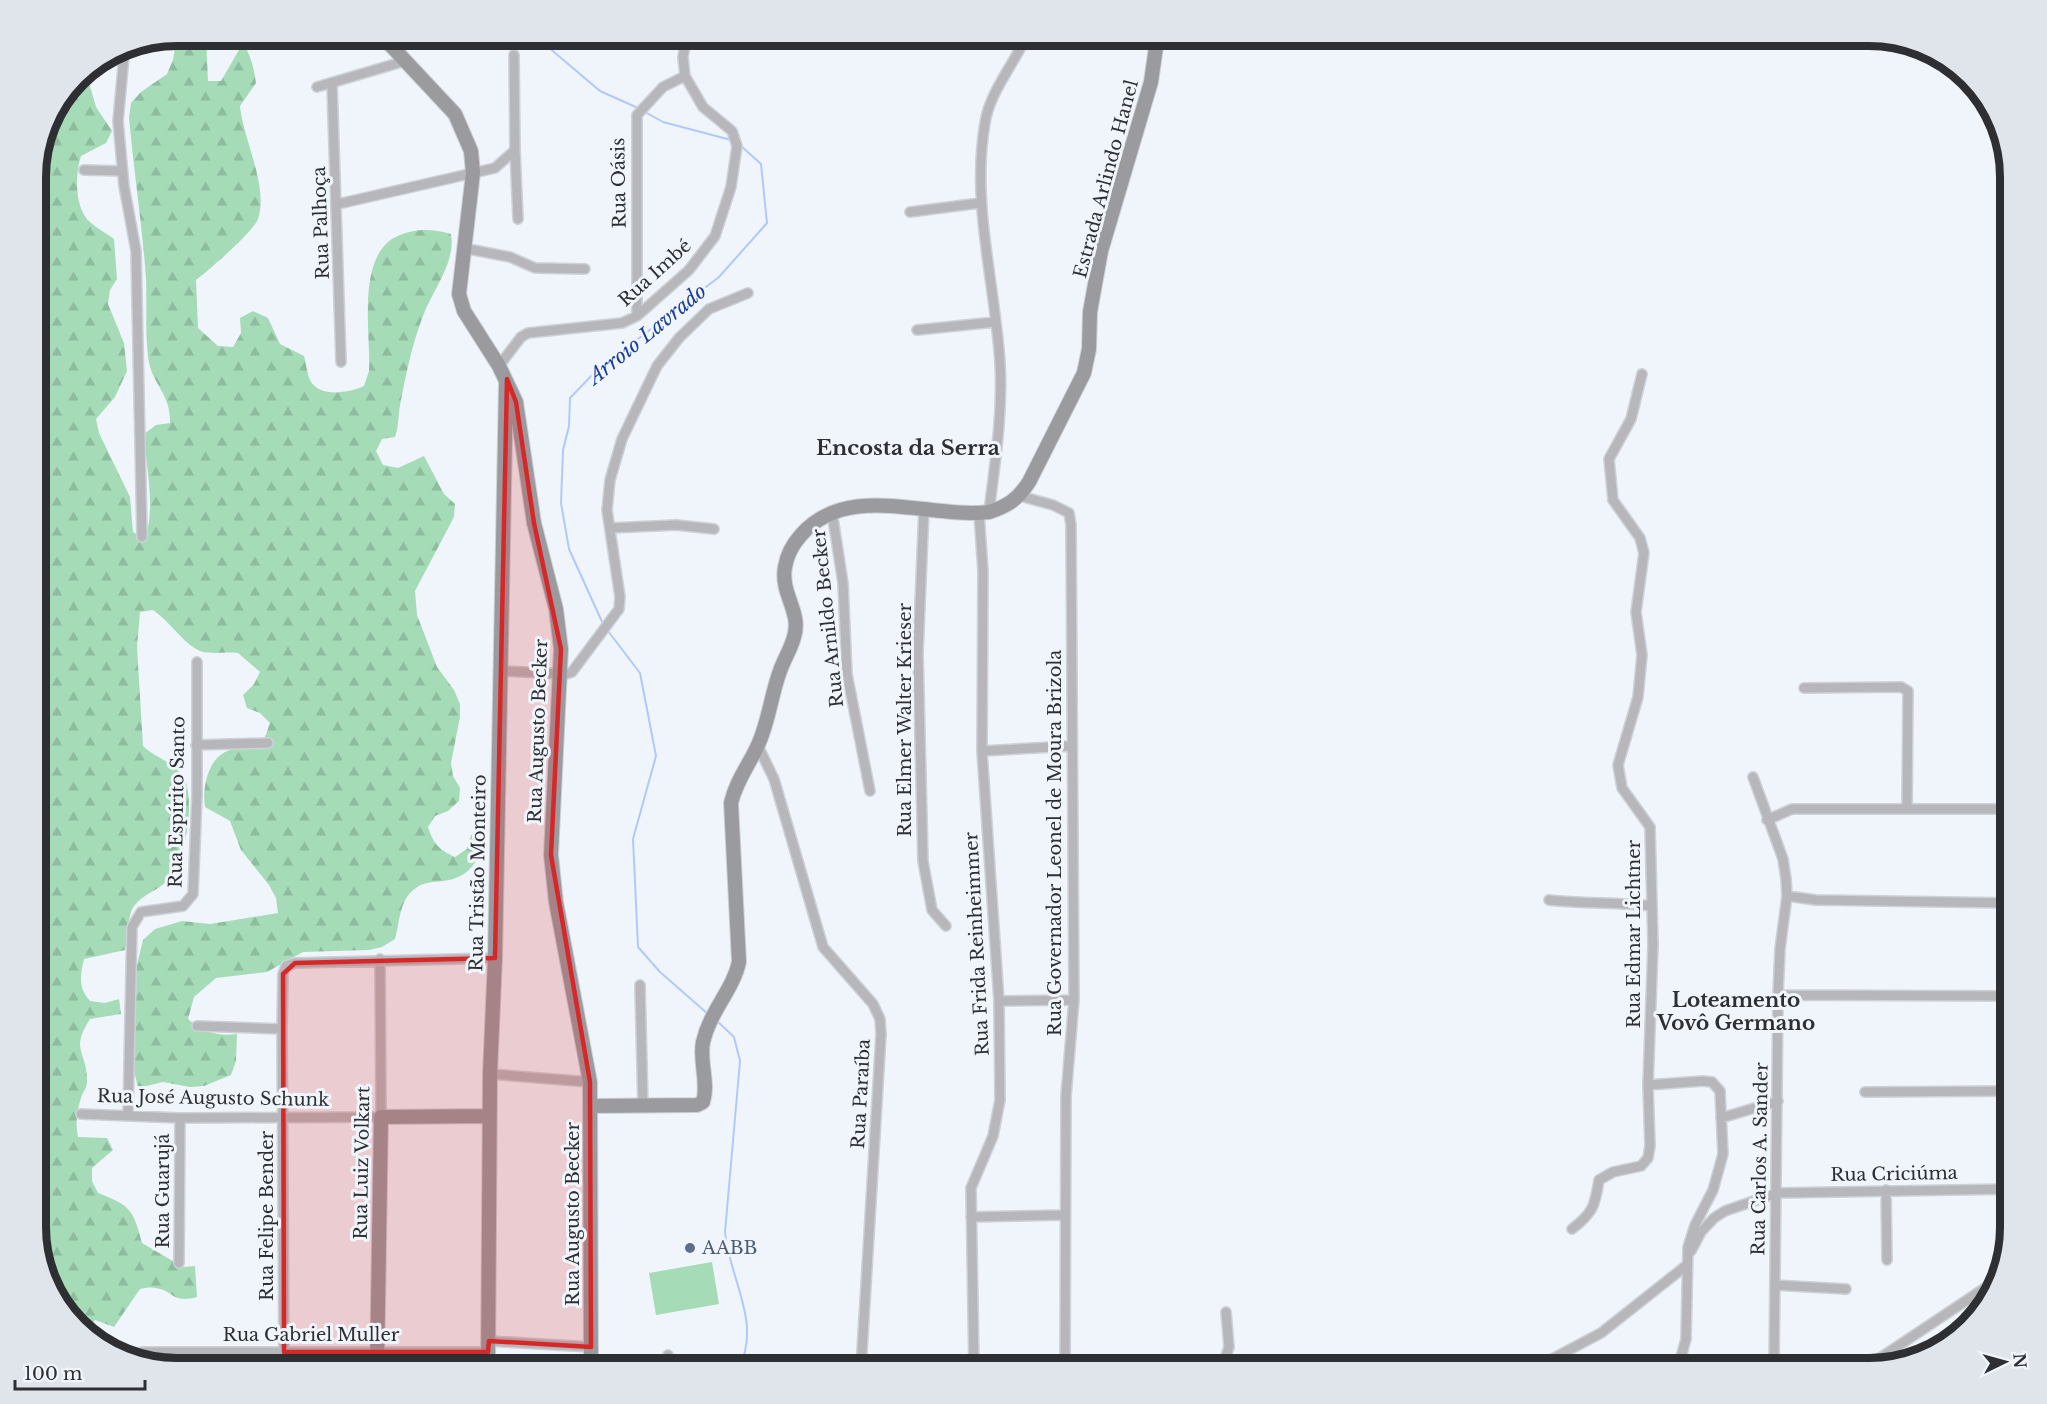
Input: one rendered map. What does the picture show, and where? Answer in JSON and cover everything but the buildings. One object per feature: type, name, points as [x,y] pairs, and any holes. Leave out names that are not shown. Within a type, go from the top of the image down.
[{"type":"street","name":"Rua Frida Reinheimmer","points":[[974,1358],[971,1188],[998,1118],[999,1001],[982,751],[984,513],[1001,397],[988,252],[980,203],[985,120],[1021,46]]},
{"type":"street","name":"Estrada Arlindo Hanel","points":[[1020,496],[1084,373],[1089,350],[1090,312],[1101,250],[1151,82],[1156,46]]},
{"type":"street","name":"Rua Augusto Becker","points":[[392,47],[455,114],[471,150],[473,173],[459,294],[464,311],[507,379],[516,402],[534,523],[556,609],[561,649],[551,855],[556,902],[590,1082],[591,1358]]},
{"type":"street","points":[[685,47],[683,57],[685,76]]},
{"type":"street","points":[[514,55],[518,219]]},
{"type":"street","points":[[124,58],[118,121],[122,171],[136,251],[142,537]]},
{"type":"street","points":[[318,87],[405,61]]},
{"type":"street","name":"Rua Oásis","points":[[638,316],[636,115],[644,104],[672,80],[685,76]]},
{"type":"street","name":"Rua Imbé","points":[[499,366],[516,343],[528,333],[622,323],[638,316],[688,270],[715,236],[731,187],[737,146],[732,130],[703,107],[685,76]]},
{"type":"street","name":"Rua Palhoça","points":[[332,84],[338,204],[340,362]]},
{"type":"street","points":[[338,204],[495,168],[515,150]]},
{"type":"street","points":[[84,170],[122,171]]},
{"type":"street","points":[[909,212],[980,203]]},
{"type":"street","points":[[463,248],[510,257],[535,268],[585,269]]},
{"type":"street","points":[[500,670],[560,674],[572,672],[619,609],[620,597],[607,510],[610,480],[622,439],[657,366],[679,338],[709,309],[748,293]]},
{"type":"street","points":[[917,330],[995,322]]},
{"type":"street","name":"Rua Edmar Lichtner","points":[[1572,1229],[1589,1215],[1596,1200],[1599,1180],[1613,1172],[1641,1166],[1648,1158],[1650,1146],[1648,1085],[1652,906],[1650,827],[1622,788],[1618,765],[1638,697],[1642,655],[1636,612],[1644,553],[1640,538],[1613,500],[1609,459],[1631,419],[1642,374]]},
{"type":"street","name":"Rua Tristão Monteiro","points":[[488,1358],[489,1116],[495,958],[507,379]]},
{"type":"street","points":[[591,1106],[697,1105],[703,1102],[702,1053],[713,1012],[737,972],[739,962],[730,803],[735,787],[758,746],[780,671],[797,626],[795,614],[785,592],[784,567],[791,546],[808,527],[832,512],[858,506],[984,513],[1006,506],[1020,496]]},
{"type":"street","name":"Rua Governador Leonel de Moura Brizola","points":[[1020,496],[1053,505],[1069,513],[1071,537],[1074,1000],[1066,1096],[1065,1358]]},
{"type":"street","name":"Rua Elmer Walter Krieser","points":[[924,508],[918,652],[922,861],[932,910],[946,926]]},
{"type":"street","name":"Rua Arnildo Becker","points":[[832,512],[843,583],[847,674],[870,791]]},
{"type":"street","points":[[610,528],[665,525],[714,529]]},
{"type":"street","name":"Rua Espírito Santo","points":[[128,1115],[132,927],[141,912],[148,909],[183,906],[193,894],[197,662]]},
{"type":"street","points":[[1804,688],[1901,687],[1908,691],[1907,809]]},
{"type":"street","points":[[196,745],[268,744]]},
{"type":"street","name":"Rua Paraíba","points":[[758,746],[774,779],[814,925],[823,947],[873,1004],[880,1019],[881,1035],[862,1358]]},
{"type":"street","points":[[982,751],[1071,746]]},
{"type":"street","name":"Rua Carlos A. Sander","points":[[1753,777],[1783,860],[1787,896],[1780,949],[1778,995],[1774,1358]]},
{"type":"street","points":[[1767,820],[1792,809],[2000,809]]},
{"type":"street","points":[[1787,896],[1816,900],[2000,903]]},
{"type":"street","points":[[1549,900],[1606,906],[1629,904],[1652,906]]},
{"type":"street","points":[[380,959],[495,958]]},
{"type":"street","name":"Rua Felipe Bender","points":[[284,1358],[283,974],[286,966],[295,963],[380,959]]},
{"type":"street","name":"Rua Luiz Volkart","points":[[377,1358],[381,1117],[380,959]]},
{"type":"street","points":[[640,985],[643,1106]]},
{"type":"street","points":[[1778,995],[2000,996]]},
{"type":"street","points":[[999,1001],[1074,1000]]},
{"type":"street","points":[[197,1026],[282,1029]]},
{"type":"street","points":[[490,1074],[590,1082]]},
{"type":"street","points":[[1648,1085],[1703,1081],[1717,1085],[1721,1118],[1723,1154],[1719,1173],[1695,1225],[1688,1247],[1686,1339],[1681,1358]]},
{"type":"street","points":[[1865,1092],[2000,1091]]},
{"type":"street","points":[[1721,1118],[1778,1101]]},
{"type":"street","name":"Rua José Augusto Schunk","points":[[81,1114],[180,1118],[489,1116]]},
{"type":"street","name":"Rua Guarujá","points":[[179,1263],[180,1118]]},
{"type":"street","name":"Rua Criciúma","points":[[1688,1261],[1701,1232],[1714,1218],[1725,1210],[1777,1193],[2000,1189]]},
{"type":"street","points":[[1886,1190],[1887,1260]]},
{"type":"street","points":[[971,1217],[1065,1215]]},
{"type":"street","points":[[1551,1358],[1601,1333],[1688,1261]]},
{"type":"street","points":[[1775,1285],[1846,1289]]},
{"type":"street","points":[[1882,1357],[1984,1288]]},
{"type":"street","points":[[1225,1358],[1229,1347],[1226,1312]]},
{"type":"street","name":"Rua Gabriel Muller","points":[[141,1352],[591,1347]]},
{"type":"street","points":[[668,1354],[669,1358]]},
{"type":"highlighted area","points":[[507,379],[516,402],[534,523],[561,649],[551,855],[590,1082],[591,1347],[489,1341],[488,1352],[284,1352],[283,974],[295,963],[495,958]]},
{"type":"green space","points":[[175,47],[206,47],[208,81],[221,81],[241,47],[245,47],[252,62],[256,83],[240,106],[258,178],[261,206],[258,219],[240,241],[196,280],[198,328],[218,346],[233,347],[241,333],[240,318],[253,311],[268,318],[280,344],[304,356],[310,380],[314,386],[327,392],[343,392],[364,386],[369,371],[368,295],[376,258],[386,244],[406,233],[425,230],[451,234],[452,245],[447,266],[427,306],[412,349],[395,437],[382,439],[376,451],[383,465],[398,468],[424,456],[444,494],[455,504],[454,517],[415,591],[417,615],[437,667],[454,690],[460,704],[460,717],[451,763],[453,776],[460,788],[459,801],[448,811],[435,816],[428,827],[437,845],[455,857],[467,849],[471,835],[484,834],[477,860],[467,872],[452,879],[422,885],[410,893],[403,904],[395,939],[382,947],[369,950],[303,952],[267,972],[216,978],[194,997],[188,1019],[211,1032],[224,1035],[237,1034],[236,1061],[231,1075],[204,1086],[190,1087],[163,1082],[138,1088],[131,1057],[136,969],[143,940],[155,929],[182,921],[210,924],[278,913],[276,898],[269,885],[241,850],[230,821],[205,807],[204,800],[207,776],[219,756],[265,737],[270,723],[260,713],[247,708],[243,695],[254,684],[260,672],[238,653],[206,652],[196,649],[153,610],[140,612],[137,647],[143,746],[176,768],[186,782],[189,795],[187,828],[174,872],[167,881],[134,906],[125,950],[84,959],[81,981],[86,996],[90,1001],[105,1003],[119,999],[121,1014],[90,1019],[84,1030],[80,1045],[87,1072],[87,1084],[79,1106],[77,1126],[78,1137],[107,1138],[113,1150],[92,1168],[92,1181],[98,1193],[129,1210],[142,1243],[183,1267],[195,1266],[197,1297],[182,1299],[161,1289],[140,1289],[114,1327],[95,1320],[91,1325],[79,1313],[56,1277],[47,1235],[47,169],[56,127],[74,98],[89,81],[96,107],[112,131],[106,143],[81,156],[77,191],[85,217],[114,239],[117,279],[110,290],[108,304],[124,343],[127,371],[115,397],[96,419],[99,433],[130,497],[133,532],[145,539],[150,501],[144,434],[156,425],[170,423],[167,404],[153,374],[148,356],[146,278],[129,118],[131,103],[141,92],[167,74]]},
{"type":"green space","points":[[712,1262],[719,1304],[656,1315],[649,1273]]},
{"type":"waterway","name":"Arroio Lavrado","points":[[548,47],[600,91],[638,108]]},
{"type":"waterway","name":"Arroio Lavrado","points":[[645,112],[663,122],[731,140]]},
{"type":"waterway","name":"Arroio Lavrado","points":[[603,624],[569,549],[561,503],[563,450],[569,426],[570,398],[596,371],[719,277],[767,223],[761,164],[741,146]]},
{"type":"waterway","name":"Arroio Lavrado","points":[[608,631],[640,673],[656,756],[633,839],[638,947],[660,972],[708,1014]]},
{"type":"waterway","points":[[717,1021],[734,1037],[740,1061],[725,1232],[746,1317],[747,1334],[743,1358]]},
{"type":"place","name":"AABB","points":[[690,1248]]},
{"type":"district","name":"Encosta da Serra","points":[[908,448]]},
{"type":"district","name":"Loteamento Vovô Germano","points":[[1736,1012]]}]
